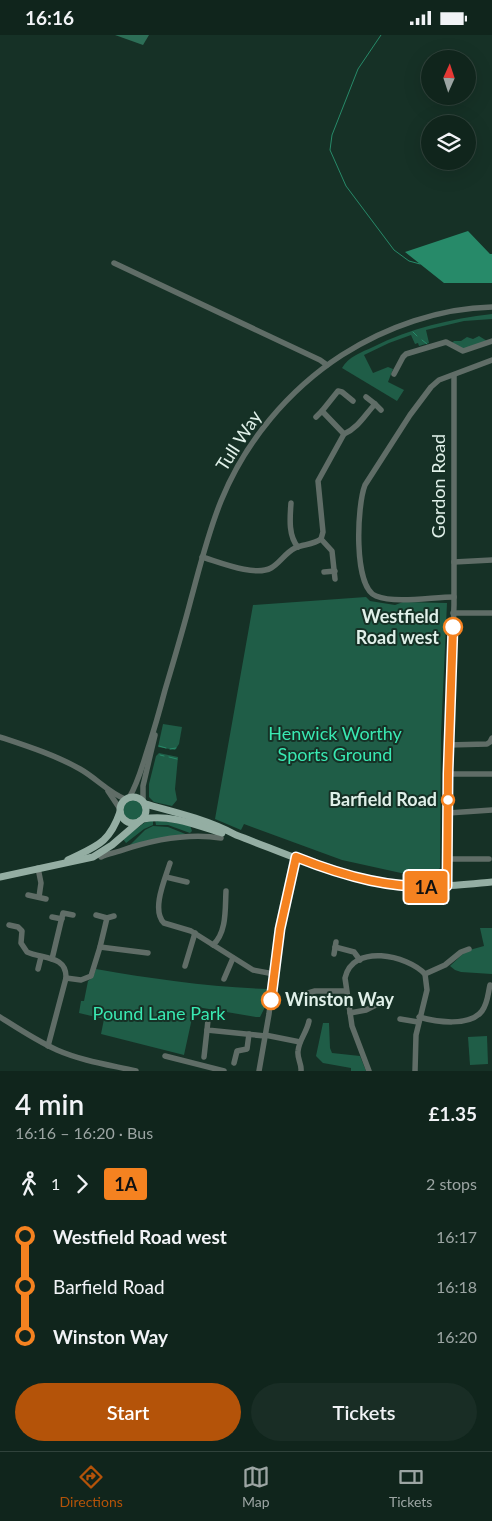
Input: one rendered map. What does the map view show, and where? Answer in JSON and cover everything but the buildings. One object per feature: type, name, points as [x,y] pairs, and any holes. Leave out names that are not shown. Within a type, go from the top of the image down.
[{"type":"main road","points":[[61,863],[92,849],[105,839],[114,828],[121,805],[127,798],[136,797],[144,803],[224,834],[236,835],[353,877],[408,886],[447,886],[492,882]]},
{"type":"main road","points":[[0,877],[86,859],[102,852],[141,820],[146,813],[144,803]]},
{"type":"main road","points":[[120,811],[126,822],[134,823],[141,820],[165,817],[197,822]]},
{"type":"street","points":[[114,263],[327,365]]},
{"type":"street","name":"Tull Way","points":[[127,798],[138,783],[157,723],[202,557],[220,503],[236,468],[265,425],[287,400],[327,365],[373,338],[421,318],[452,311],[492,307]]},
{"type":"street","points":[[391,365],[396,371],[406,354],[433,346],[447,343],[462,351],[492,341]]},
{"type":"street","points":[[454,597],[403,599],[378,597],[370,593],[362,568],[359,539],[360,508],[363,490],[430,387],[439,380],[492,360]]},
{"type":"street","name":"Gordon Road","points":[[447,886],[448,745],[454,613],[454,375]]},
{"type":"street","points":[[316,417],[338,391],[342,391],[353,401]]},
{"type":"street","points":[[366,397],[381,410]]},
{"type":"street","points":[[202,557],[257,572],[264,571],[275,565],[287,553],[321,539],[323,532],[321,495],[318,481],[344,434],[359,424],[374,404]]},
{"type":"street","points":[[322,411],[344,434]]},
{"type":"street","points":[[291,503],[291,530],[295,545],[298,547]]},
{"type":"street","points":[[321,539],[332,551],[335,579]]},
{"type":"street","points":[[454,562],[492,561]]},
{"type":"street","points":[[324,572],[335,571]]},
{"type":"street","points":[[454,613],[492,613]]},
{"type":"street","name":"Tull Way","points":[[144,803],[143,786],[157,723]]},
{"type":"street","points":[[0,737],[72,765],[90,776],[107,790],[127,798]]},
{"type":"street","points":[[448,745],[487,745],[492,738]]},
{"type":"street","points":[[448,774],[492,774]]},
{"type":"street","points":[[107,790],[120,811]]},
{"type":"street","points":[[448,813],[492,810]]},
{"type":"street","points":[[195,837],[197,822]]},
{"type":"street","points":[[101,857],[124,846],[149,842],[195,837],[221,838]]},
{"type":"street","points":[[448,859],[486,859],[484,851]]},
{"type":"street","points":[[259,1071],[280,929],[296,857]]},
{"type":"street","points":[[170,863],[158,908],[160,918],[164,923],[182,927],[195,933],[253,970],[274,974]]},
{"type":"street","points":[[38,868],[42,883],[39,897]]},
{"type":"street","points":[[166,877],[183,883]]},
{"type":"street","points":[[213,945],[218,941],[222,933],[226,891]]},
{"type":"street","points":[[28,895],[46,899]]},
{"type":"street","points":[[52,959],[63,913],[73,915]]},
{"type":"street","points":[[96,915],[107,918],[114,916]]},
{"type":"street","points":[[52,917],[62,919]]},
{"type":"street","points":[[66,978],[78,980],[91,976],[107,918]]},
{"type":"street","points":[[9,925],[18,927],[22,931],[21,943],[25,951],[60,962],[64,966],[66,978],[48,1045]]},
{"type":"street","points":[[185,967],[195,933]]},
{"type":"street","points":[[334,954],[335,945],[354,952],[360,960]]},
{"type":"street","points":[[100,947],[145,954]]},
{"type":"street","points":[[426,974],[445,965],[452,955],[468,949]]},
{"type":"street","points":[[369,1071],[352,1026],[345,975],[350,967],[360,960],[373,956],[398,958],[416,965],[426,974],[427,995],[419,1020],[415,1049],[415,1071]]},
{"type":"street","points":[[38,969],[41,957]]},
{"type":"street","points":[[224,979],[233,958]]},
{"type":"street","points":[[400,1019],[443,1022],[470,1019],[482,1011],[486,1004],[485,995],[490,985]]},
{"type":"street","points":[[298,997],[315,991],[346,991]]},
{"type":"street","points":[[350,1013],[375,1006],[373,998]]},
{"type":"street","points":[[0,1017],[48,1045],[90,1061],[136,1071]]},
{"type":"street","points":[[204,1057],[208,1020]]},
{"type":"street","points":[[301,1071],[298,1057],[300,1042],[309,1021]]},
{"type":"street","points":[[207,1030],[300,1042]]},
{"type":"street","points":[[234,1063],[238,1050],[247,1049],[249,1034]]},
{"type":"street","points":[[165,1056],[209,1069],[224,1071]]},
{"type":"green space","points":[[492,314],[492,319],[464,321],[426,330],[429,343],[419,346],[418,343],[415,344],[411,335],[364,355],[373,373],[388,367],[393,369],[388,382],[404,390],[397,401],[342,368],[356,355],[387,340],[446,322]]},
{"type":"green space","points":[[479,336],[487,341],[463,349],[452,343],[467,337],[473,339]]},
{"type":"green space","name":"Henwick Worthy Sports Ground","points":[[366,597],[370,601],[395,605],[403,602],[447,603],[441,734],[440,868],[434,873],[401,873],[342,860],[244,824],[241,830],[215,819],[253,605]]},
{"type":"green space","points":[[163,724],[182,727],[179,744],[175,750],[158,747]]},
{"type":"green space","points":[[159,753],[178,757],[175,789],[177,800],[172,806],[154,802],[149,797],[149,784],[156,756]]},
{"type":"green space","points":[[133,800],[140,803],[143,810],[140,817],[133,820],[126,817],[123,810],[126,803]]},
{"type":"green space","points":[[153,820],[153,825],[144,829],[126,843],[123,839],[144,823]]},
{"type":"green space","points":[[155,820],[190,825],[192,831],[190,833],[168,825],[156,825]]},
{"type":"green space","points":[[153,826],[168,827],[188,835],[129,846],[145,830]]},
{"type":"green space","points":[[480,928],[492,928],[492,974],[455,970],[450,966],[466,951],[484,946]]},
{"type":"green space","name":"Pound Lane Park","points":[[96,969],[181,982],[267,989],[266,1005],[260,1017],[197,1007],[194,1009],[184,1055],[101,1034],[104,1019],[79,1013],[81,1001],[84,1001],[88,981],[93,977]]},
{"type":"green space","points":[[323,1023],[329,1023],[332,1053],[360,1056],[366,1071],[351,1071],[351,1068],[323,1063],[316,1056]]},
{"type":"green space","points":[[487,1036],[488,1064],[470,1065],[468,1037]]},
{"type":"shaded area","points":[[115,35],[149,35],[143,45]]},
{"type":"shaded area","points":[[468,231],[492,254],[492,283],[444,283],[405,252]]},
{"type":"waterway","points":[[381,35],[358,69],[332,135],[330,150],[346,186],[394,250],[409,261],[420,264]]},
{"type":"waterway","points":[[413,332],[417,336]]},
{"type":"waterway","points":[[422,340],[427,344]]},
{"type":"waterway","points":[[159,746],[166,748]]},
{"type":"waterway","points":[[170,749],[176,748]]},
{"type":"waterway","points":[[160,755],[164,756]]},
{"type":"waterway","points":[[169,757],[177,759]]},
{"type":"bus line","name":"1A","points":[[271,1000],[280,929],[296,857],[334,872],[368,881],[408,886],[447,886],[448,774],[453,627]]},
{"type":"place","name":"Westfield Road west","points":[[453,627]]},
{"type":"place","name":"Barfield Road","points":[[448,800]]},
{"type":"place","name":"Winston Way","points":[[271,1000]]}]
